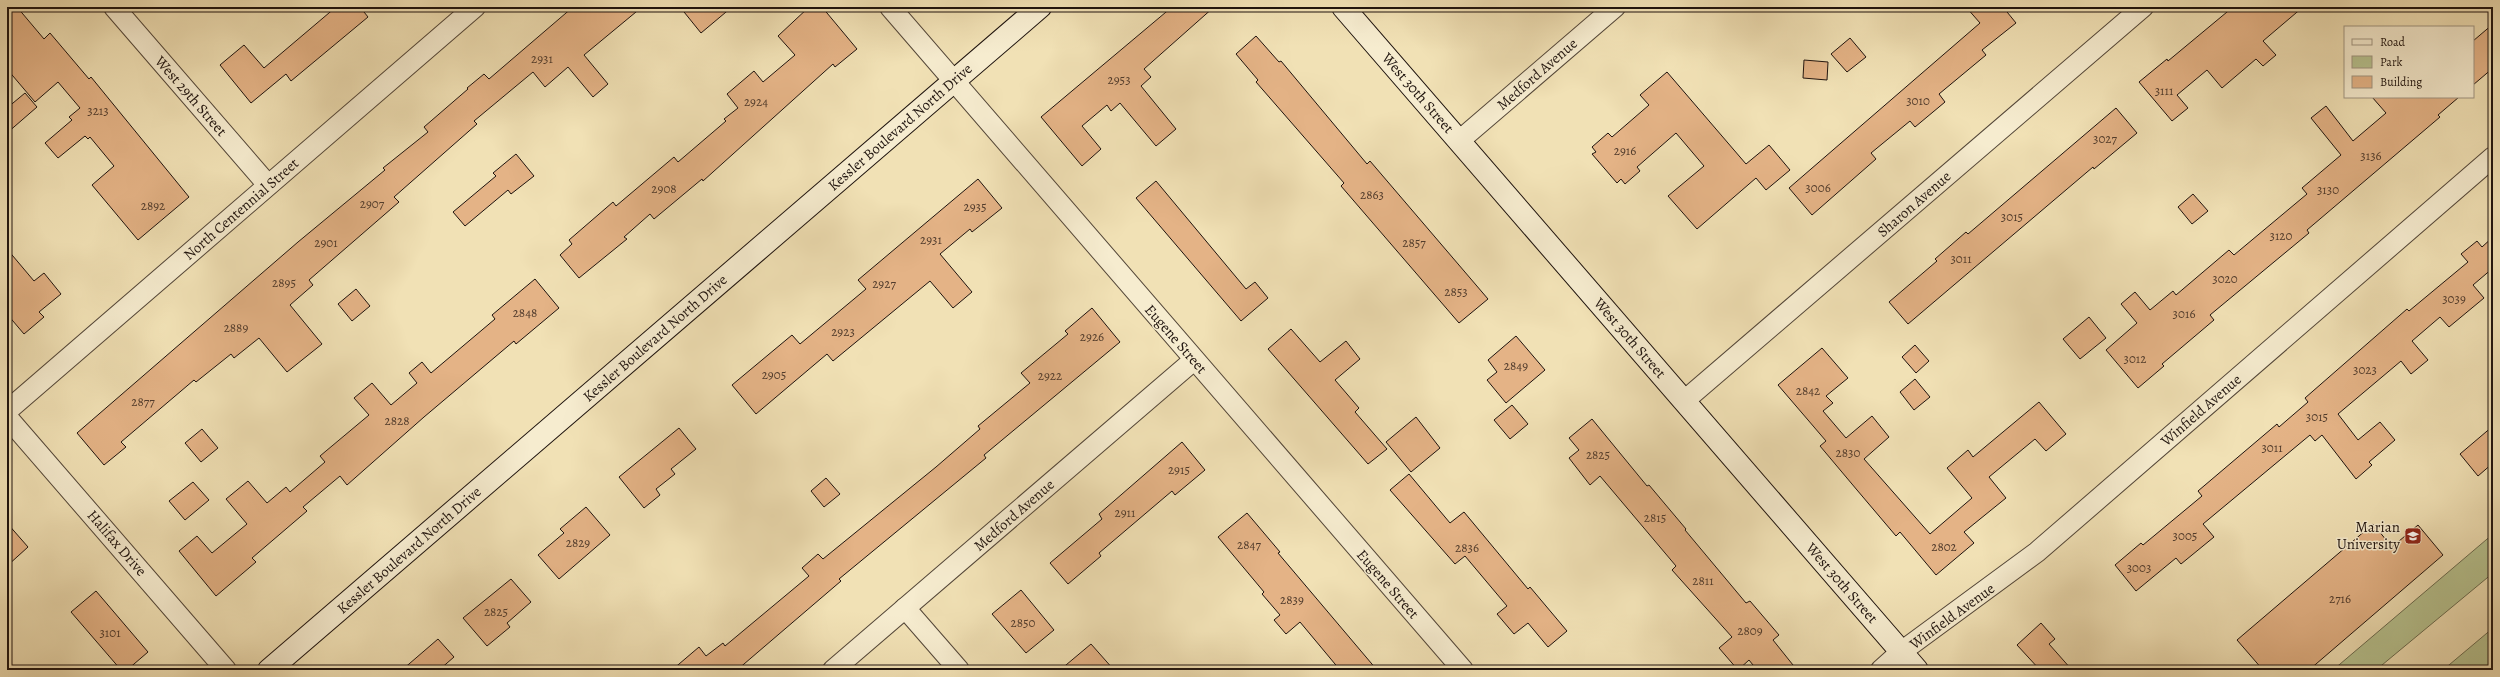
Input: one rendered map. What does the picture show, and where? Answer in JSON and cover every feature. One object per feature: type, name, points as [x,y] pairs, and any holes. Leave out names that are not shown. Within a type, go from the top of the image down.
[{"type":"main road","name":"Kessler Boulevard North Drive","points":[[269,670],[1040,7]]},
{"type":"main road","name":"West 30th Street","points":[[1343,7],[1917,670]]},
{"type":"street","name":"West 29th Street","points":[[114,7],[268,186]]},
{"type":"street","name":"North Centennial Street","points":[[7,411],[475,7]]},
{"type":"street","name":"Eugene Street","points":[[890,7],[1463,670]]},
{"type":"street","name":"Medford Avenue","points":[[1459,141],[1615,7]]},
{"type":"street","name":"Sharon Avenue","points":[[1684,401],[2143,7]]},
{"type":"street","name":"Winfield Avenue","points":[[1881,670],[1902,652],[2037,552],[2493,157]]},
{"type":"street","name":"Medford Avenue","points":[[833,670],[1194,360]]},
{"type":"street","name":"Halifax Drive","points":[[7,417],[226,670]]},
{"type":"street","points":[[906,608],[959,670]]},
{"type":"green space","points":[[2493,534],[2493,573],[2376,670],[2333,670]]},
{"type":"green space","points":[[2493,628],[2493,670],[2443,670]]},
{"type":"building","points":[[7,7],[17,7],[44,39],[50,33],[89,79],[91,77],[189,197],[138,240],[92,185],[114,166],[90,137],[88,139],[85,136],[58,158],[45,143],[72,120],[69,117],[80,108],[58,82],[35,102],[7,69]]},
{"type":"building","points":[[336,7],[360,7],[368,17],[291,81],[286,74],[251,103],[220,65],[244,45],[264,68]]},
{"type":"building","points":[[573,7],[642,7],[584,55],[608,84],[593,97],[568,67],[545,87],[533,72],[474,121],[477,124],[394,197],[399,202],[309,280],[313,285],[290,305],[322,344],[287,372],[259,338],[234,358],[231,354],[196,382],[194,380],[121,442],[126,447],[104,465],[77,433],[298,242],[385,170],[383,168],[428,132],[424,127],[468,89],[467,88],[484,74],[489,79]]},
{"type":"building","points":[[680,7],[732,7],[701,33]]},
{"type":"building","points":[[809,7],[822,7],[857,49],[835,67],[833,64],[703,181],[702,179],[654,219],[650,214],[624,237],[627,239],[579,278],[560,255],[572,244],[569,240],[613,202],[616,206],[674,157],[678,162],[726,121],[724,119],[738,108],[727,94],[754,71],[763,82],[795,55],[778,36]]},
{"type":"building","points":[[1172,7],[1214,7],[1144,69],[1151,77],[1141,86],[1176,129],[1156,146],[1120,103],[1111,111],[1107,105],[1082,126],[1101,149],[1082,166],[1041,117]]},
{"type":"building","points":[[1966,7],[2003,7],[2016,23],[1982,50],[1986,55],[1939,94],[1945,102],[1915,127],[1910,121],[1871,153],[1876,159],[1812,215],[1789,188],[1980,23]]},
{"type":"building","points":[[2233,7],[2303,7],[2263,41],[2276,55],[2263,66],[2256,59],[2222,88],[2207,70],[2177,95],[2188,108],[2172,121],[2139,82],[2167,59],[2168,61]]},
{"type":"building","points":[[2493,24],[2493,68],[2474,84],[2474,40]]},
{"type":"building","points":[[1256,36],[1279,62],[1281,61],[1367,164],[1370,161],[1488,299],[1459,323],[1341,186],[1344,183],[1256,82],[1258,80],[1236,54]]},
{"type":"building","points":[[1850,38],[1866,57],[1847,72],[1831,54]]},
{"type":"building","points":[[1804,60],[1828,62],[1827,80],[1803,78]]},
{"type":"building","points":[[1667,72],[1746,164],[1769,145],[1790,170],[1766,190],[1756,178],[1697,229],[1668,196],[1704,166],[1676,133],[1637,167],[1640,171],[1625,184],[1621,179],[1617,183],[1592,154],[1596,152],[1592,147],[1608,133],[1612,137],[1649,105],[1640,95]]},
{"type":"building","points":[[25,93],[37,107],[7,133],[7,108]]},
{"type":"building","points":[[2373,98],[2458,98],[2438,115],[2440,117],[2307,230],[2309,233],[2210,315],[2214,320],[2162,364],[2164,366],[2138,388],[2106,350],[2137,323],[2121,304],[2135,292],[2150,310],[2173,291],[2176,295],[2229,250],[2234,255],[2307,194],[2302,188],[2341,155],[2311,118],[2326,106],[2353,141],[2386,113]]},
{"type":"building","points":[[2116,108],[2137,133],[2094,169],[2093,167],[1908,324],[1889,302],[1937,261],[1935,259],[1966,232],[1968,234]]},
{"type":"building","points":[[516,154],[534,176],[511,194],[508,190],[465,226],[453,212],[496,176],[493,173]]},
{"type":"building","points":[[978,179],[1002,208],[972,232],[970,229],[940,254],[972,292],[953,308],[930,281],[833,361],[827,354],[756,414],[732,385],[792,335],[800,344],[866,289],[858,280]]},
{"type":"building","points":[[1156,181],[1246,289],[1255,282],[1268,298],[1241,321],[1136,198]]},
{"type":"building","points":[[2193,194],[2208,211],[2192,224],[2178,207]]},
{"type":"building","points":[[2493,237],[2493,268],[2473,285],[2484,298],[2449,327],[2440,317],[2412,341],[2428,360],[2411,374],[2401,361],[2338,414],[2358,440],[2380,422],[2395,440],[2369,462],[2372,465],[2356,479],[2322,435],[2315,441],[2310,435],[2203,524],[2214,537],[2181,564],[2176,558],[2136,591],[2115,565],[2141,543],[2143,545],[2202,496],[2198,491],[2277,424],[2279,427],[2308,402],[2305,398],[2407,309],[2409,311],[2468,262],[2461,254],[2477,241],[2482,247]]},
{"type":"building","points":[[7,249],[34,281],[44,273],[61,294],[39,312],[44,317],[24,334],[7,314]]},
{"type":"building","points":[[535,279],[559,308],[516,344],[514,341],[424,417],[347,485],[340,476],[303,507],[307,511],[252,558],[256,562],[216,596],[179,551],[197,536],[212,553],[247,524],[226,499],[248,481],[267,503],[286,487],[290,492],[325,462],[320,456],[369,415],[354,398],[372,383],[391,405],[417,383],[409,373],[422,362],[431,373],[495,319],[492,315]]},
{"type":"building","points":[[356,289],[370,306],[352,321],[338,304]]},
{"type":"building","points":[[1092,308],[1120,342],[984,455],[986,458],[839,579],[841,581],[737,670],[672,670],[699,647],[706,656],[723,643],[725,646],[809,576],[802,568],[818,554],[823,559],[936,467],[980,429],[978,426],[1030,383],[1021,373],[1068,334],[1065,331]]},
{"type":"building","points":[[2089,317],[2106,338],[2080,359],[2063,339]]},
{"type":"building","points":[[1291,329],[1320,362],[1346,341],[1360,359],[1335,380],[1359,408],[1355,412],[1387,449],[1368,464],[1268,349]]},
{"type":"building","points":[[1516,336],[1545,370],[1506,403],[1487,380],[1497,372],[1488,360]]},
{"type":"building","points":[[1915,345],[1929,361],[1916,373],[1902,357]]},
{"type":"building","points":[[1822,348],[1848,378],[1826,396],[1833,403],[1823,411],[1846,438],[1872,416],[1889,437],[1864,459],[1930,534],[1972,498],[1947,468],[1968,450],[1973,457],[2039,402],[2066,434],[2046,451],[2035,439],[1989,477],[2006,498],[1964,532],[1974,543],[1936,575],[1900,532],[1896,536],[1820,446],[1826,441],[1778,385]]},
{"type":"building","points":[[1915,379],[1930,397],[1914,410],[1900,392]]},
{"type":"building","points":[[1512,405],[1528,424],[1510,439],[1494,420]]},
{"type":"building","points":[[1416,417],[1440,448],[1411,472],[1386,442]]},
{"type":"building","points":[[1592,419],[1647,486],[1649,485],[1686,529],[1685,530],[1746,603],[1750,601],[1779,635],[1773,640],[1797,670],[1757,670],[1749,660],[1738,670],[1719,648],[1732,637],[1672,570],[1676,566],[1600,476],[1590,485],[1569,458],[1579,450],[1569,438]]},
{"type":"building","points":[[2493,426],[2493,463],[2478,476],[2460,454]]},
{"type":"building","points":[[679,428],[696,449],[671,469],[675,474],[656,489],[660,495],[644,508],[619,477]]},
{"type":"building","points":[[202,429],[218,448],[201,462],[185,443]]},
{"type":"building","points":[[1182,442],[1205,470],[1175,495],[1172,491],[1099,553],[1101,556],[1068,584],[1050,563],[1102,519],[1099,514]]},
{"type":"building","points":[[1409,474],[1450,523],[1464,512],[1528,589],[1530,587],[1567,631],[1548,647],[1528,623],[1514,634],[1497,614],[1507,606],[1465,556],[1455,564],[1390,490]]},
{"type":"building","points":[[826,478],[840,494],[824,507],[811,491]]},
{"type":"building","points":[[193,482],[209,500],[185,520],[169,501]]},
{"type":"building","points":[[586,507],[610,535],[559,579],[538,555],[564,533],[560,529]]},
{"type":"building","points":[[1247,513],[1280,552],[1278,553],[1377,670],[1340,670],[1300,622],[1286,634],[1274,620],[1280,615],[1262,594],[1264,592],[1218,537]]},
{"type":"building","points":[[7,523],[28,547],[7,566]]},
{"type":"building","points":[[2373,524],[2392,547],[2418,525],[2443,555],[2309,670],[2263,670],[2237,640]]},
{"type":"building","points":[[511,579],[531,602],[507,623],[510,627],[487,646],[463,618]]},
{"type":"building","points":[[1021,590],[1054,630],[1026,653],[992,614]]},
{"type":"building","points":[[96,591],[148,652],[127,670],[121,670],[71,612]]},
{"type":"building","points":[[2041,623],[2055,639],[2049,644],[2072,670],[2040,670],[2017,645]]},
{"type":"building","points":[[438,639],[454,657],[439,670],[402,670]]},
{"type":"building","points":[[1091,644],[1114,670],[1060,670]]},
{"type":"place","name":"Marian University","points":[[2413,536]]}]
